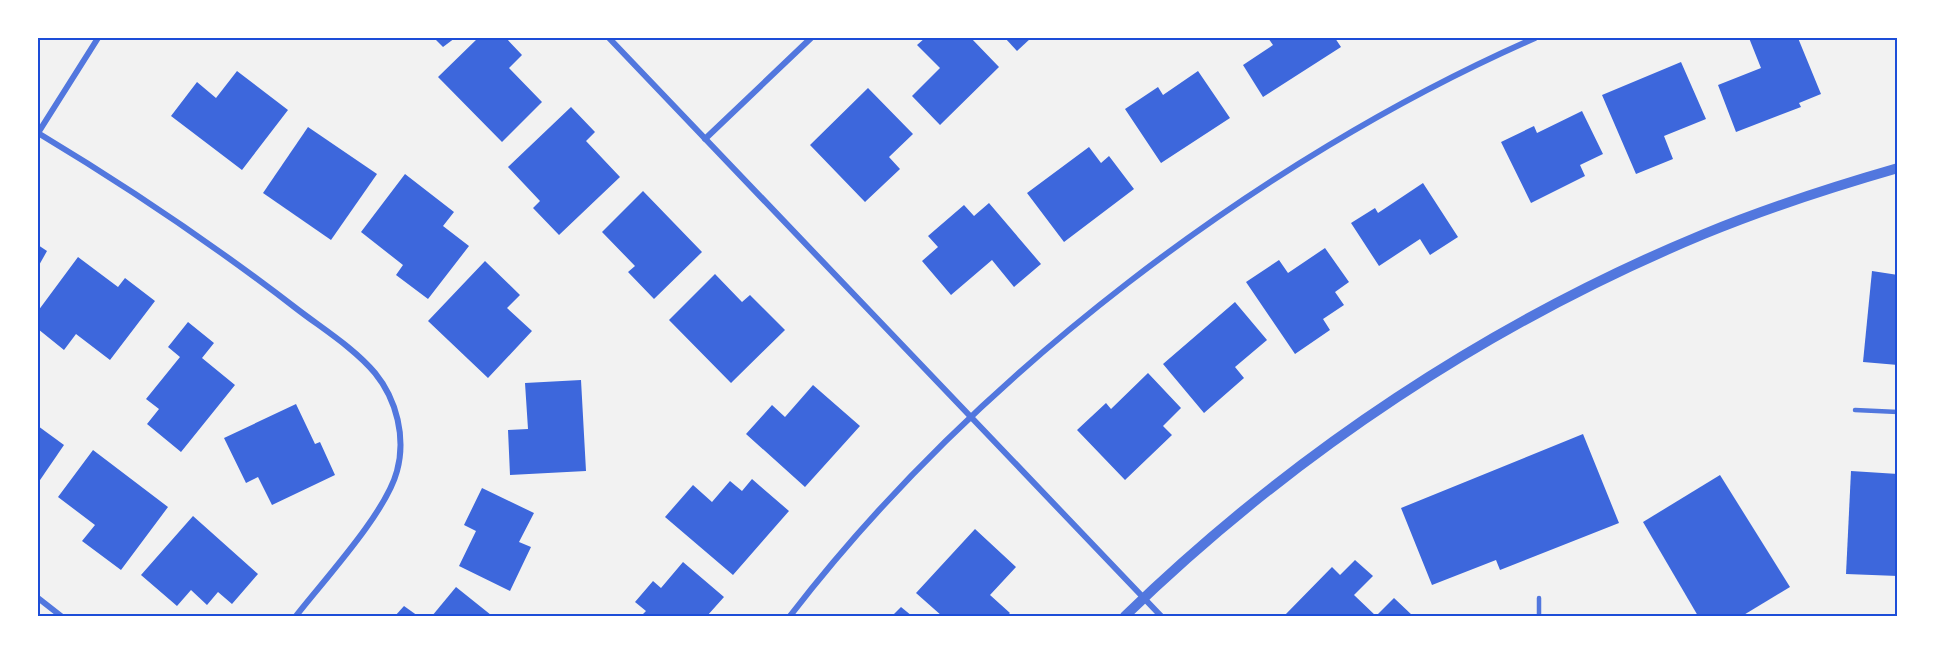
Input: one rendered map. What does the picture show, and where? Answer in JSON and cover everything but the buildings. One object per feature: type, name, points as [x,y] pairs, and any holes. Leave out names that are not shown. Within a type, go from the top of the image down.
[{"type":"street","points":[[98,38],[38,133],[142,197],[268,287],[358,356],[386,390],[395,408],[400,450],[390,490],[296,616]]},
{"type":"street","points":[[609,38],[1161,616]]},
{"type":"street","points":[[705,139],[811,38]]},
{"type":"street","points":[[790,616],[887,504],[972,418],[1058,341],[1152,266],[1225,212],[1301,162],[1405,102],[1535,38]]},
{"type":"street","points":[[1125,616],[1224,526],[1312,456],[1405,391],[1502,332],[1602,280],[1705,234],[1811,194],[1898,168]]},
{"type":"street","points":[[38,598],[61,616]]},
{"type":"lane","points":[[1855,410],[1898,412]]},
{"type":"lane","points":[[1539,598],[1539,616]]}]
